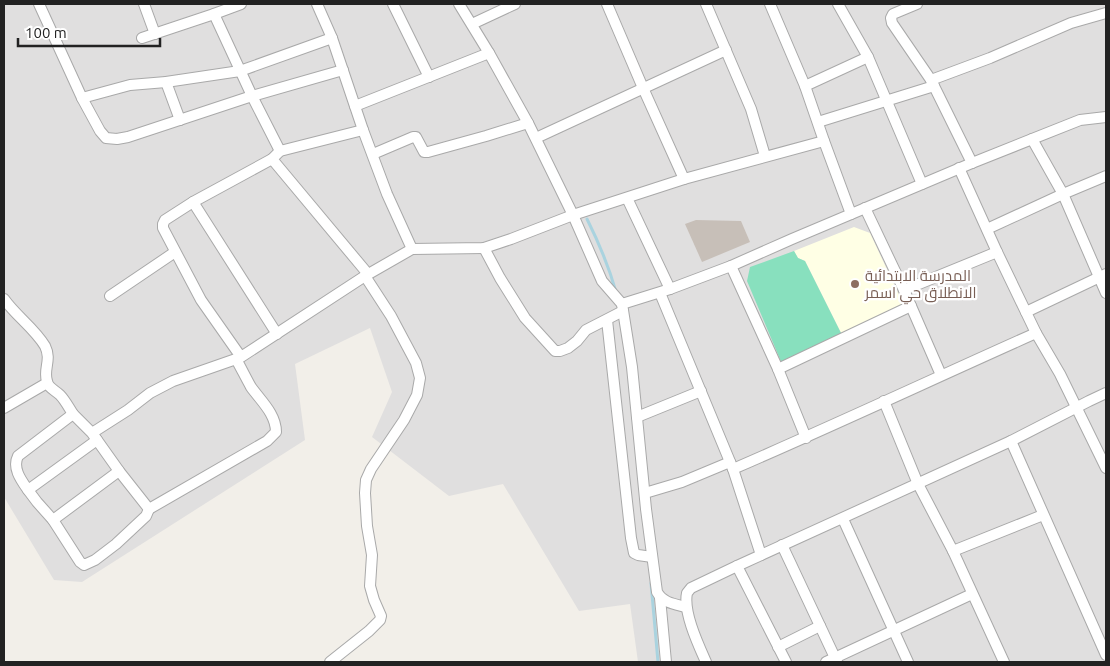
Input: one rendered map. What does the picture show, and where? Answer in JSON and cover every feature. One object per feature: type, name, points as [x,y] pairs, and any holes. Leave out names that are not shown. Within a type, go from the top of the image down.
[{"type":"street","points":[[41,4],[82,98],[100,131],[106,138],[128,137],[252,96],[343,70]]},
{"type":"street","points":[[144,4],[155,34]]},
{"type":"street","points":[[142,38],[218,10],[241,4]]},
{"type":"street","points":[[317,4],[332,38],[363,130],[412,250]]},
{"type":"street","points":[[394,4],[429,77]]},
{"type":"street","points":[[459,4],[489,53],[536,138],[573,214],[602,281],[622,308],[632,367],[652,557],[657,592],[660,598],[666,662]]},
{"type":"street","points":[[472,24],[515,4]]},
{"type":"street","points":[[706,4],[751,109],[764,156]]},
{"type":"street","points":[[770,4],[806,86],[851,214]]},
{"type":"street","points":[[838,4],[868,57],[922,184]]},
{"type":"street","points":[[917,4],[893,14],[891,18],[892,23],[933,83],[972,163]]},
{"type":"street","points":[[610,5],[643,88],[684,178]]},
{"type":"street","points":[[218,10],[240,71],[276,155],[366,275],[416,363],[420,378],[417,395],[404,420],[371,469],[366,480],[367,526],[372,555],[370,586],[381,616],[380,620],[369,632],[330,662]]},
{"type":"street","points":[[818,122],[933,83],[1072,23],[1106,12]]},
{"type":"street","points":[[82,98],[130,85],[166,82],[240,71],[332,38]]},
{"type":"street","points":[[536,138],[726,50]]},
{"type":"street","points":[[355,106],[489,53]]},
{"type":"street","points":[[806,86],[868,57]]},
{"type":"street","points":[[166,82],[180,120]]},
{"type":"street","points":[[484,248],[525,318],[556,351],[560,351],[577,341],[586,330],[607,320],[622,308],[731,266],[959,168],[1080,120],[1106,117]]},
{"type":"street","points":[[373,154],[413,137],[416,137],[424,152],[428,152],[528,123]]},
{"type":"street","points":[[73,414],[18,456],[16,466],[19,475],[36,502],[53,520],[80,562],[84,565],[95,560],[116,544],[146,516],[149,510],[267,441],[276,432],[276,424],[272,414],[251,386],[238,358],[201,300],[163,224],[165,220],[193,202],[276,155],[363,130]]},
{"type":"street","points":[[1032,139],[1063,194],[1102,276],[1106,293]]},
{"type":"street","points":[[28,490],[150,393],[173,381],[238,358],[366,275],[412,250],[484,248],[512,240],[573,214],[684,178],[824,141]]},
{"type":"street","points":[[959,168],[1036,333],[1060,374],[1106,468]]},
{"type":"street","points":[[987,229],[1106,176]]},
{"type":"street","points":[[627,198],[665,291],[701,391],[732,466],[761,555]]},
{"type":"street","points":[[193,202],[277,334]]},
{"type":"street","points":[[865,208],[904,290],[941,375]]},
{"type":"street","points":[[110,296],[176,252]]},
{"type":"street","points":[[904,290],[997,252]]},
{"type":"street","points":[[731,266],[778,369],[806,438]]},
{"type":"street","points":[[1026,312],[1102,276]]},
{"type":"street","points":[[4,299],[35,332],[46,348],[49,360],[46,376],[47,383],[60,395],[73,414],[94,437],[149,510]]},
{"type":"street","points":[[778,369],[911,306]]},
{"type":"street","points":[[607,320],[632,544],[634,553],[652,557]]},
{"type":"street","points":[[645,493],[732,466],[806,438],[1036,333]]},
{"type":"street","points":[[4,408],[47,383]]},
{"type":"street","points":[[637,417],[701,391]]},
{"type":"street","points":[[706,662],[686,607],[686,593],[691,588],[1011,441],[1106,393]]},
{"type":"street","points":[[884,401],[918,484],[953,551],[1004,662]]},
{"type":"street","points":[[1011,441],[1106,656]]},
{"type":"street","points":[[53,520],[119,471]]},
{"type":"street","points":[[953,551],[1043,515]]},
{"type":"street","points":[[843,519],[908,662]]},
{"type":"street","points":[[782,545],[820,626],[833,661],[893,630],[972,594]]},
{"type":"street","points":[[737,566],[786,662]]},
{"type":"street","points":[[660,598],[686,607]]},
{"type":"street","points":[[778,647],[820,626]]},
{"type":"shaded area","points":[[4,4],[1106,4],[1106,662],[638,662],[630,604],[579,611],[503,484],[449,496],[372,437],[392,392],[370,328],[295,364],[305,440],[82,582],[54,580],[4,497]]},
{"type":"shaded area","name":"المدرسة الابتدائية الانطلاق حي اسمر","points":[[854,227],[870,233],[904,306],[842,335],[805,261],[798,258],[794,251]]},
{"type":"green space","points":[[794,251],[798,258],[805,261],[842,335],[782,364],[747,281],[750,267]]},
{"type":"building","points":[[696,220],[741,221],[750,242],[702,262],[685,224]]},
{"type":"waterway","points":[[587,219],[596,237],[616,292]]},
{"type":"waterway","points":[[651,583],[658,662]]},
{"type":"place","name":"المدرسة الابتدائية الانطلاق حي اسمر","points":[[855,284]]}]
